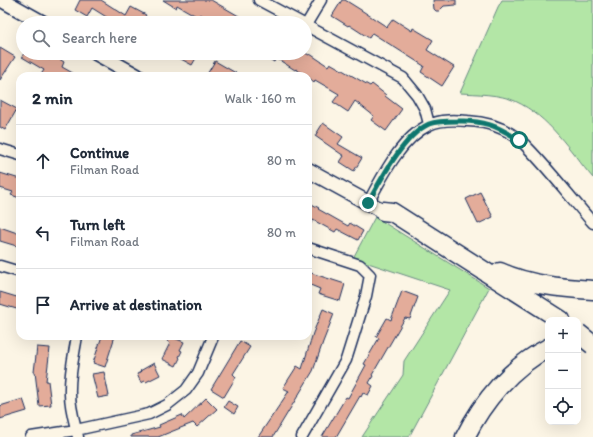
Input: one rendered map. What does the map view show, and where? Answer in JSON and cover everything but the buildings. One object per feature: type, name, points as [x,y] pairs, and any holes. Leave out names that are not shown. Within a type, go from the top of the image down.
[{"type":"highway","points":[[376,207],[392,212],[447,247],[550,317]]},
{"type":"highway","points":[[376,207],[387,219],[502,290],[549,317]]},
{"type":"highway","points":[[447,247],[511,277],[542,285],[593,290]]},
{"type":"highway","points":[[581,335],[593,332]]},
{"type":"highway","points":[[581,338],[588,348]]},
{"type":"highway","points":[[465,437],[483,405],[516,370],[545,350]]},
{"type":"main road","points":[[2,0],[31,16]]},
{"type":"main road","points":[[108,60],[130,72]]},
{"type":"main road","points":[[312,172],[376,207]]},
{"type":"street","points":[[259,0],[289,16]]},
{"type":"street","points":[[310,16],[321,0]]},
{"type":"street","points":[[312,28],[403,78],[417,95],[429,124]]},
{"type":"street","points":[[376,207],[385,173],[400,150],[414,135],[429,124],[444,121],[481,122],[502,129],[519,140],[537,157],[593,223]]},
{"type":"street","points":[[0,148],[16,154]]},
{"type":"street","points":[[302,437],[346,360],[366,296],[370,275],[360,266],[312,249]]},
{"type":"street","points":[[0,266],[16,271]]},
{"type":"street","points":[[76,340],[72,366],[70,394],[77,433]]},
{"type":"street","points":[[31,437],[77,433],[149,414],[167,405],[186,390],[198,373],[212,340]]},
{"type":"green space","points":[[502,0],[593,0],[593,178],[549,125],[527,108],[515,101],[502,97],[460,93]]},
{"type":"green space","points":[[375,217],[489,288],[409,437],[362,437],[403,375],[404,361],[450,290],[353,258]]},
{"type":"route","points":[[368,203],[400,150],[414,135],[429,124],[444,121],[481,122],[502,129],[519,140]]}]
